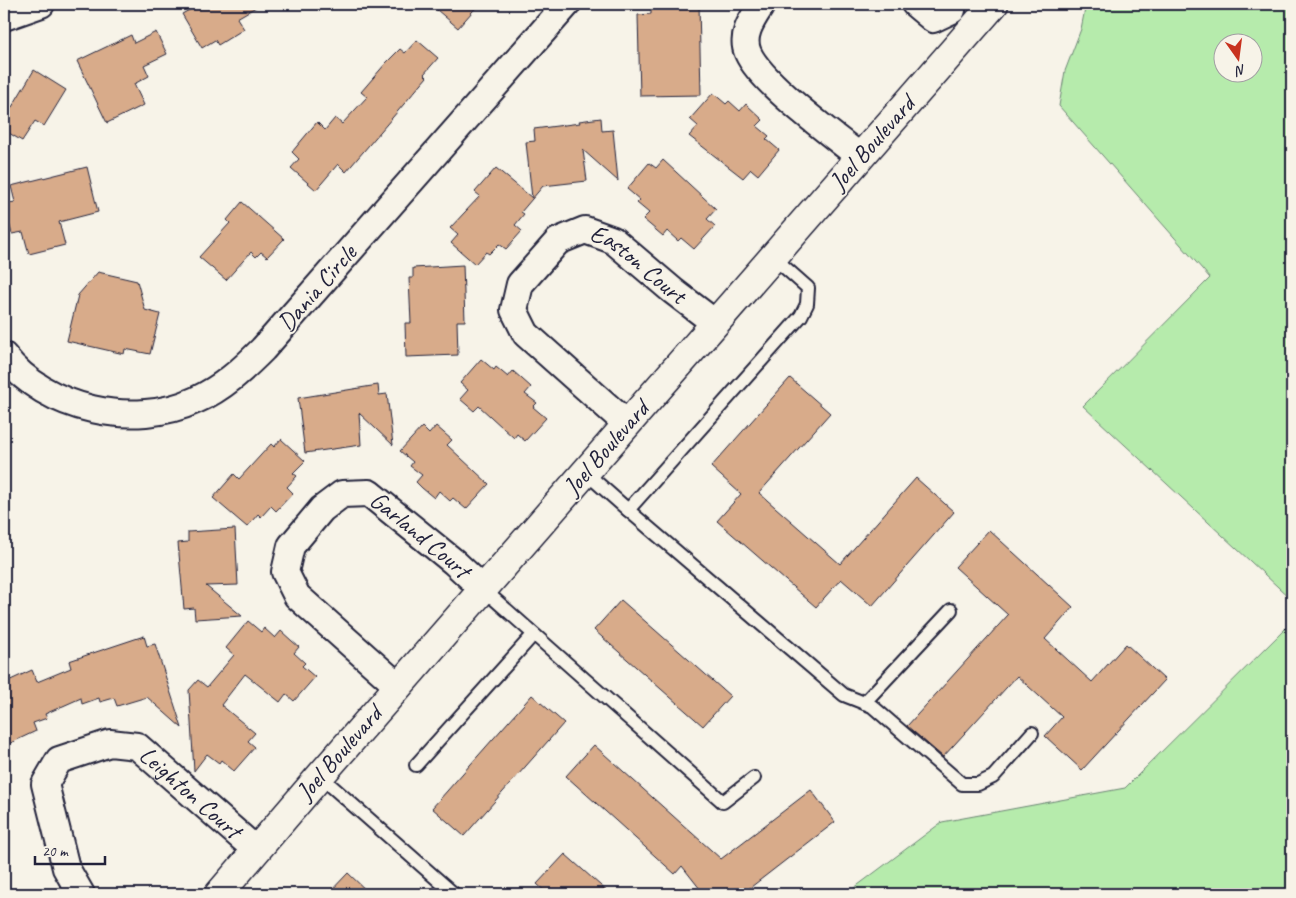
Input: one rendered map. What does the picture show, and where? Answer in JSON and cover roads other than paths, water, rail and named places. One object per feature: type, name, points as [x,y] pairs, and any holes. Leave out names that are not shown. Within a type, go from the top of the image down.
[{"type":"main road","name":"Joel Boulevard","points":[[219,894],[398,686],[994,4]]},
{"type":"street","points":[[4,17],[41,4]]},
{"type":"street","name":"Dania Circle","points":[[4,356],[26,378],[48,392],[71,403],[109,412],[146,413],[172,409],[195,401],[218,389],[263,349],[567,4]]},
{"type":"street","points":[[762,4],[747,27],[747,52],[766,78],[860,157]]},
{"type":"street","points":[[915,4],[933,19],[953,7],[972,28]]},
{"type":"street","name":"Easton Court","points":[[627,424],[526,334],[514,310],[520,284],[558,242],[585,230],[613,240],[673,292],[715,323]]},
{"type":"street","name":"Garland Court","points":[[398,686],[297,596],[285,572],[291,546],[322,509],[342,494],[368,493],[447,556],[483,589]]},
{"type":"street","name":"Leighton Court","points":[[81,894],[66,868],[45,784],[58,760],[110,742],[137,746],[256,850]]},
{"type":"lane","points":[[628,510],[801,316],[807,304],[808,288],[773,258]]},
{"type":"lane","points":[[585,472],[844,695],[872,706],[962,784],[978,784],[993,777],[1032,733]]},
{"type":"lane","points":[[483,589],[723,802],[754,778]]},
{"type":"lane","points":[[864,703],[951,610]]},
{"type":"lane","points":[[416,766],[533,635]]},
{"type":"lane","points":[[320,776],[454,894]]}]
